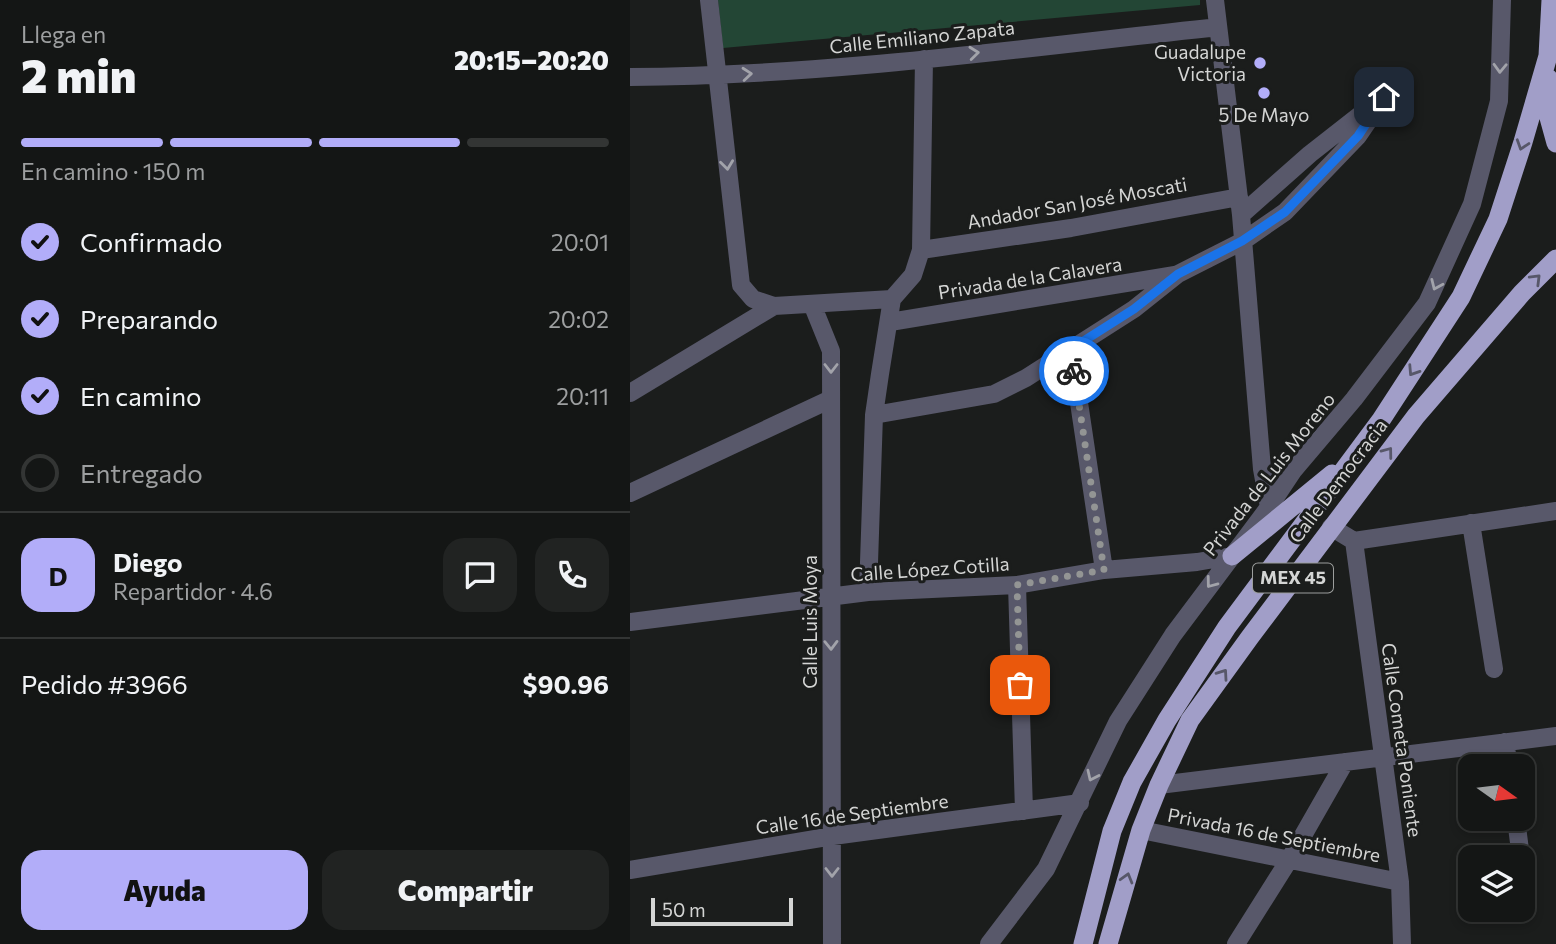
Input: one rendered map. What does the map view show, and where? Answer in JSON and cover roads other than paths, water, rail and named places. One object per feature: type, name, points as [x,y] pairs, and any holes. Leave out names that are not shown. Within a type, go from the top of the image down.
[{"type":"highway","name":"MEX 45","points":[[1381,420],[1461,297],[1497,219],[1548,56],[1551,0]]},
{"type":"highway","points":[[1548,56],[1548,114],[1556,142]]},
{"type":"highway","name":"Calle Democracia","points":[[1108,944],[1141,830],[1190,720],[1416,416],[1522,293],[1556,259]]},
{"type":"highway","points":[[1265,579],[1290,565],[1331,527],[1363,465],[1381,420]]},
{"type":"highway","name":"Calle Democracia","points":[[1083,944],[1112,831],[1132,782],[1167,720],[1227,627],[1381,420]]},
{"type":"highway","points":[[1232,556],[1354,456]]},
{"type":"street","points":[[709,0],[741,285],[752,299],[774,306],[892,299]]},
{"type":"street","points":[[1215,0],[1241,215],[1262,469],[1269,507]]},
{"type":"street","name":"Privada de Luis Moreno","points":[[989,944],[1046,869],[1118,721],[1173,635],[1293,471],[1354,399],[1427,303],[1472,204],[1499,101],[1502,0]]},
{"type":"street","name":"Calle Emiliano Zapata","points":[[630,77],[717,77],[924,59],[1218,27]]},
{"type":"street","points":[[868,592],[874,415],[892,299],[913,275],[922,250],[924,59]]},
{"type":"street","points":[[874,415],[994,394],[1009,388],[1134,309],[1178,274],[1242,241],[1285,212],[1358,136],[1389,93],[1310,154],[1241,215]]},
{"type":"street","name":"Andador San José Moscati","points":[[922,250],[1071,228],[1239,197]]},
{"type":"street","name":"Privada de la Calavera","points":[[890,323],[1178,274]]},
{"type":"street","name":"Calle Luis Moya","points":[[812,304],[831,351],[832,944]]},
{"type":"street","points":[[630,393],[774,306]]},
{"type":"street","points":[[1071,349],[1104,570]]},
{"type":"street","points":[[630,493],[831,399]]},
{"type":"street","points":[[1331,527],[1354,541],[1556,511]]},
{"type":"street","points":[[1472,523],[1494,669]]},
{"type":"street","name":"Calle Cometa Poniente","points":[[1354,541],[1399,882],[1402,944]]},
{"type":"street","name":"Calle López Cotilla","points":[[630,622],[868,592],[1017,585],[1104,570],[1197,562],[1232,556]]},
{"type":"street","points":[[1017,585],[1024,811]]},
{"type":"street","points":[[1159,785],[1556,736]]},
{"type":"street","points":[[1505,742],[1507,754]]},
{"type":"street","points":[[1236,944],[1289,860],[1345,762]]},
{"type":"street","name":"Calle 16 de Septiembre","points":[[630,870],[833,836],[1080,803]]},
{"type":"street","name":"Privada 16 de Septiembre","points":[[1141,830],[1399,882]]},
{"type":"place","name":"Guadalupe Victoria","points":[[1260,63]]},
{"type":"place","name":"5 De Mayo","points":[[1264,93]]}]
